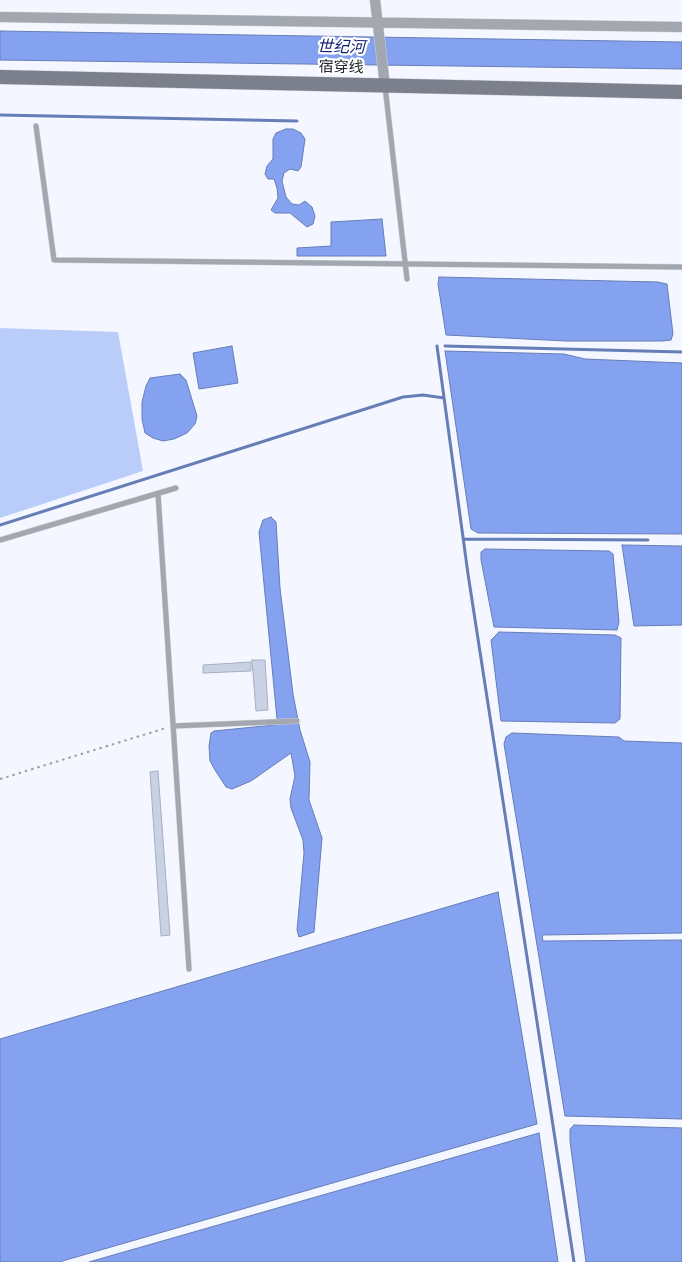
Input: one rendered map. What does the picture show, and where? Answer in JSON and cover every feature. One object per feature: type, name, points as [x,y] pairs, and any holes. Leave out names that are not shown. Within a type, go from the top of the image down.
[{"type":"main road","name":"宿穿线","points":[[0,77],[682,92]]},
{"type":"street","points":[[375,0],[376,23],[385,86]]},
{"type":"street","points":[[0,17],[682,28]]},
{"type":"lane","points":[[385,86],[407,279]]},
{"type":"lane","points":[[36,126],[54,260],[682,267]]},
{"type":"lane","points":[[0,540],[176,488]]},
{"type":"lane","points":[[158,494],[189,969]]},
{"type":"lane","points":[[173,726],[297,721]]},
{"type":"path","points":[[0,779],[150,731],[173,726]]},
{"type":"shaded area","points":[[0,328],[118,332],[143,471],[0,518]]},
{"type":"water","name":"世纪河","points":[[0,31],[682,42],[682,69],[0,60]]},
{"type":"water","points":[[286,129],[293,129],[301,133],[305,139],[301,167],[298,171],[290,169],[284,173],[282,181],[286,197],[292,204],[299,205],[305,201],[312,207],[315,216],[313,224],[307,227],[290,213],[275,213],[271,210],[278,198],[277,188],[274,179],[268,179],[265,174],[267,166],[273,159],[273,139],[276,133]]},
{"type":"water","points":[[382,219],[386,256],[297,256],[297,248],[331,246],[331,222]]},
{"type":"water","points":[[439,277],[658,282],[667,284],[673,334],[671,340],[663,341],[566,341],[446,335],[438,284]]},
{"type":"water","points":[[232,346],[238,383],[199,389],[193,353]]},
{"type":"water","points":[[445,351],[564,354],[585,359],[682,363],[682,534],[478,533],[471,529]]},
{"type":"water","points":[[180,374],[186,380],[197,416],[195,424],[187,433],[174,439],[163,441],[153,438],[145,433],[142,419],[142,402],[146,386],[150,378]]},
{"type":"water","points":[[271,517],[276,522],[280,588],[293,694],[300,730],[310,762],[309,800],[322,838],[314,932],[299,937],[297,930],[304,853],[303,840],[291,808],[290,799],[295,776],[291,753],[251,781],[232,789],[226,787],[210,761],[209,746],[211,733],[214,731],[274,725],[277,719],[259,532],[263,520]]},
{"type":"water","points":[[622,545],[682,546],[682,625],[634,626]]},
{"type":"water","points":[[485,549],[609,551],[613,554],[619,622],[617,630],[494,627],[481,560],[481,552]]},
{"type":"water","points":[[499,632],[615,635],[621,638],[620,719],[615,723],[501,721],[491,640]]},
{"type":"water","points":[[512,733],[619,737],[624,741],[682,743],[682,933],[542,935],[543,941],[682,940],[682,1119],[565,1116],[504,744],[506,737]]},
{"type":"water","points":[[498,892],[537,1124],[59,1262],[0,1262],[0,1039]]},
{"type":"water","points":[[574,1125],[682,1128],[682,1262],[586,1262],[570,1141],[570,1129]]},
{"type":"water","points":[[539,1133],[558,1262],[89,1262]]},
{"type":"building","points":[[252,660],[265,660],[268,710],[256,711]]},
{"type":"building","points":[[251,662],[251,671],[203,673],[203,665]]},
{"type":"building","points":[[158,771],[170,935],[161,936],[150,772]]},
{"type":"waterway","points":[[0,115],[297,121]]},
{"type":"waterway","points":[[437,346],[468,574],[574,1262]]},
{"type":"waterway","points":[[445,346],[682,352]]},
{"type":"waterway","points":[[0,525],[403,397],[423,395],[444,398]]},
{"type":"waterway","points":[[464,539],[648,540]]}]
